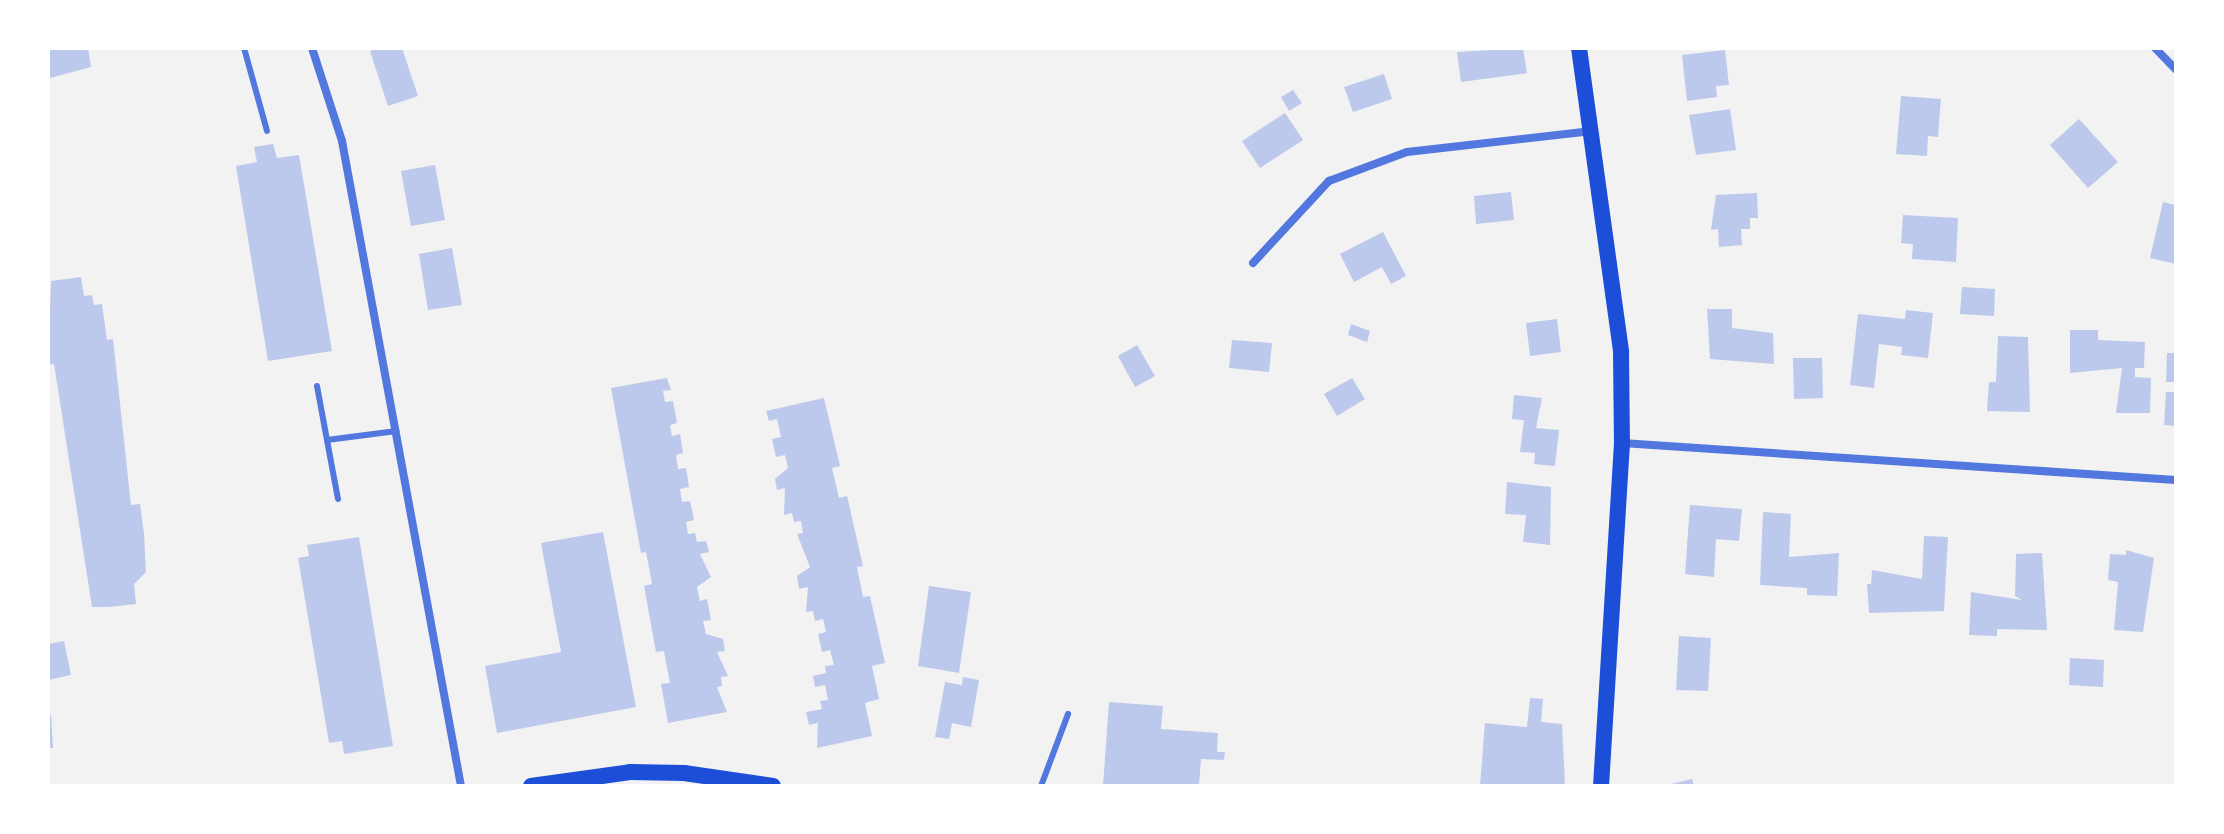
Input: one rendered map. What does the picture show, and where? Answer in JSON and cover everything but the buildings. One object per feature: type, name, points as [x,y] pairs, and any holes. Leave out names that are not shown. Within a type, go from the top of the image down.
[{"type":"main road","points":[[1579,48],[1621,352],[1622,443],[1601,786]]},
{"type":"main road","points":[[531,786],[630,772],[699,774],[773,786]]},
{"type":"street","points":[[312,48],[342,141],[461,786]]},
{"type":"street","points":[[2155,48],[2176,70]]},
{"type":"street","points":[[1253,263],[1329,181],[1407,152],[1590,131]]},
{"type":"street","points":[[1622,443],[2176,480]]},
{"type":"lane","points":[[244,48],[267,131]]},
{"type":"lane","points":[[317,386],[338,499]]},
{"type":"lane","points":[[327,440],[396,431]]},
{"type":"lane","points":[[1041,786],[1068,714]]}]
